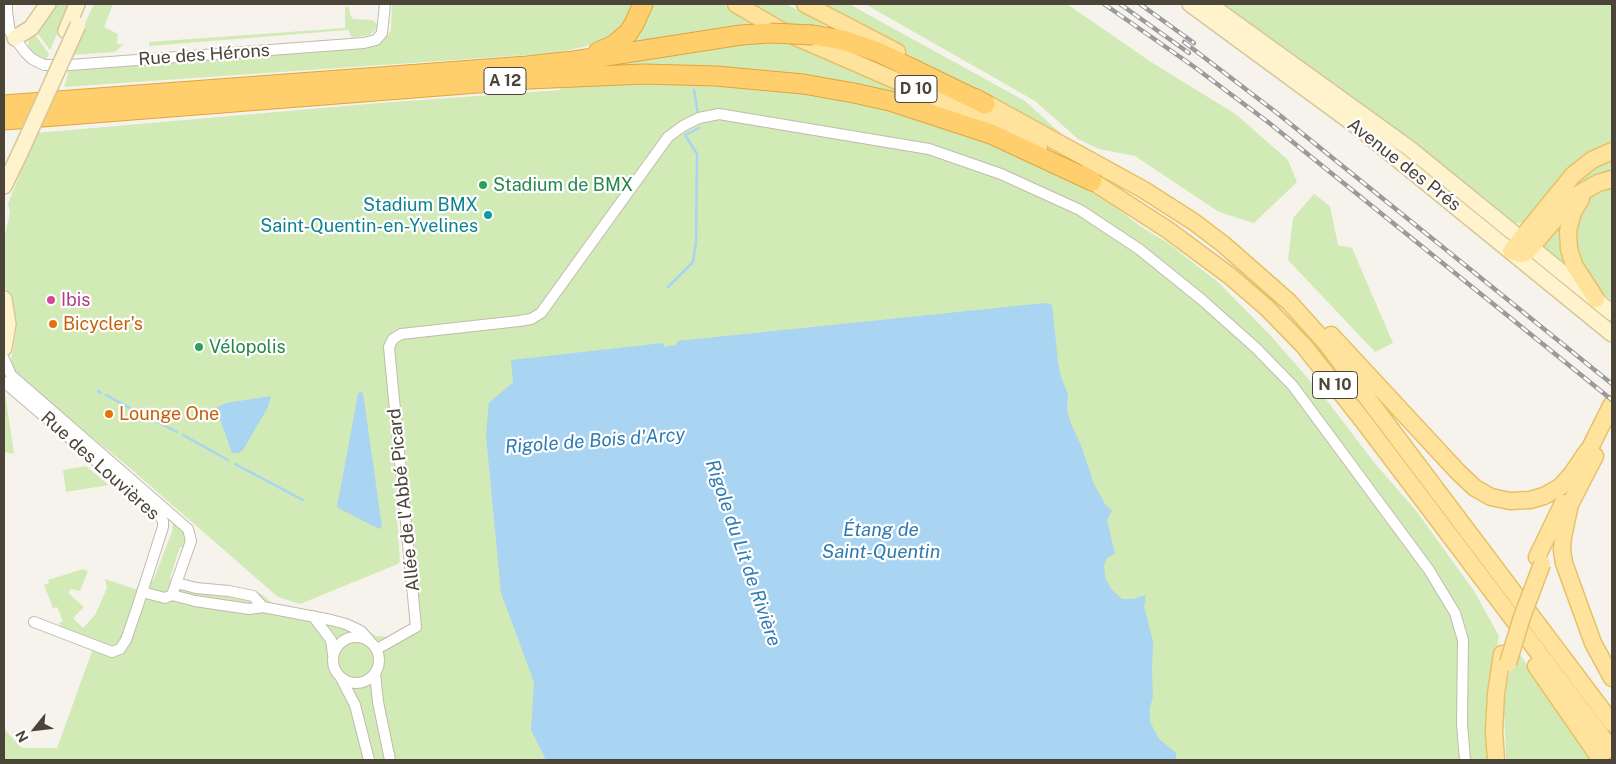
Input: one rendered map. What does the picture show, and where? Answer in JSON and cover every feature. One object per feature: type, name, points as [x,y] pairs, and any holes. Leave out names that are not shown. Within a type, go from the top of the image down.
[{"type":"highway","points":[[574,61],[610,47],[622,39],[634,24],[643,4]]},
{"type":"highway","name":"A 12","points":[[4,105],[527,66],[574,61],[719,38],[770,33],[813,35],[861,45]]},
{"type":"highway","name":"N 10","points":[[861,45],[985,104]]},
{"type":"highway","name":"A 12","points":[[4,120],[529,79],[597,75],[681,74],[785,82],[854,93],[890,102],[991,134]]},
{"type":"highway","name":"N 10","points":[[991,134],[1092,181]]},
{"type":"main road","points":[[9,39],[30,28],[48,4]]},
{"type":"main road","points":[[72,28],[77,4]]},
{"type":"main road","points":[[4,186],[16,153],[72,28],[86,4]]},
{"type":"main road","name":"D 10","points":[[736,4],[780,30],[1012,132],[1092,181]]},
{"type":"main road","name":"D 10","points":[[805,4],[938,75],[985,104]]},
{"type":"main road","name":"Avenue des Prés","points":[[1190,4],[1521,247],[1596,299],[1612,313]]},
{"type":"main road","name":"Avenue des Prés","points":[[1209,4],[1409,148],[1521,247],[1612,334]]},
{"type":"main road","name":"N 10","points":[[985,104],[1144,190],[1194,222],[1223,244],[1289,302],[1326,343],[1612,723]]},
{"type":"main road","points":[[1521,247],[1573,174],[1592,160],[1612,150]]},
{"type":"main road","points":[[4,171],[16,153]]},
{"type":"main road","points":[[1521,247],[1575,196],[1612,179]]},
{"type":"main road","name":"N 10","points":[[1092,181],[1168,230],[1230,276],[1267,308],[1304,346],[1364,422],[1612,750]]},
{"type":"main road","points":[[1592,187],[1584,195],[1574,212],[1568,232],[1569,249],[1574,265],[1596,299]]},
{"type":"main road","points":[[4,299],[8,324],[4,348]]},
{"type":"main road","points":[[1289,302],[1302,304],[1475,488],[1491,497],[1510,501],[1568,494]]},
{"type":"main road","points":[[1612,404],[1588,450],[1571,475],[1562,550],[1564,563],[1593,643],[1612,678]]},
{"type":"main road","points":[[1496,760],[1494,731],[1496,694],[1505,659],[1522,616],[1540,561],[1568,494],[1612,424]]},
{"type":"main road","points":[[1528,638],[1529,657],[1601,760]]},
{"type":"main road","points":[[1503,760],[1501,726],[1505,659]]},
{"type":"street","points":[[9,4],[7,12],[10,32],[9,39]]},
{"type":"street","name":"Rue des Hérons","points":[[9,39],[32,59],[44,64],[70,65],[364,43],[376,40],[382,33],[385,4]]},
{"type":"street","name":"Allée de l'Abbé Picard","points":[[377,649],[416,627],[390,358],[390,347],[393,340],[401,334],[519,322],[531,319],[541,313],[668,137],[683,126],[699,118],[719,114],[929,149],[1000,174],[1080,210],[1139,249],[1200,299],[1256,348],[1294,386],[1429,570],[1455,613],[1462,640],[1462,724],[1465,760]]},
{"type":"street","name":"Rue des Louvières","points":[[4,359],[11,376],[188,529],[191,541],[172,595]]},
{"type":"street","name":"Rue des Louvières","points":[[4,382],[160,516],[163,521],[163,527],[126,640],[120,649],[112,652],[34,622]]},
{"type":"street","points":[[177,583],[196,588],[229,591],[253,596],[263,607]]},
{"type":"street","points":[[227,606],[231,605],[234,600],[233,594],[229,591]]},
{"type":"street","points":[[142,592],[165,598],[172,595],[195,601],[249,609],[263,607],[346,624],[361,631],[377,649],[379,661],[376,673],[378,702],[390,760]]},
{"type":"street","points":[[313,616],[331,640],[334,667],[355,705],[369,760]]},
{"type":"street","points":[[333,654],[341,642],[348,638],[362,637],[369,640]]},
{"type":"street","points":[[340,677],[347,682],[355,683],[370,679],[376,673]]},
{"type":"green space","points":[[53,4],[70,4],[50,50],[35,30]]},
{"type":"green space","points":[[94,4],[113,4],[104,27],[118,34],[117,44],[124,44],[115,52],[70,55]]},
{"type":"green space","points":[[392,4],[634,4],[631,15],[614,35],[587,46],[556,53],[64,87],[69,70],[368,48],[383,41],[391,30]]},
{"type":"green space","points":[[649,4],[722,4],[761,26],[620,50]]},
{"type":"green space","points":[[746,4],[786,4],[824,24],[821,30],[780,26]]},
{"type":"green space","points":[[812,4],[849,4],[1025,101],[1065,137]]},
{"type":"green space","points":[[865,4],[1067,4],[1151,62],[1237,115],[1288,160],[1297,182],[1254,223],[1219,212],[1135,156],[1099,149],[1078,139],[1035,101]]},
{"type":"green space","points":[[1222,4],[1612,4],[1612,146],[1530,219],[1523,223],[1512,224],[1411,143],[1271,38]]},
{"type":"green space","points":[[345,7],[349,7],[350,15],[353,19],[373,20],[377,24],[377,28],[370,35],[352,38],[348,30],[149,46],[149,42],[345,28]]},
{"type":"green space","points":[[33,32],[49,54],[46,60],[30,51],[28,45]]},
{"type":"green space","points":[[775,38],[787,45],[798,45],[940,107],[880,91],[559,72]]},
{"type":"green space","points":[[634,83],[721,84],[917,107],[1047,155],[1140,226],[1168,243],[1219,283],[1271,336],[1325,398],[1373,461],[1417,512],[1474,591],[1499,636],[1489,682],[1489,760],[4,760],[4,729],[22,748],[57,748],[95,643],[63,632],[59,623],[63,621],[57,607],[53,608],[44,585],[49,583],[48,580],[83,569],[88,571],[80,591],[71,589],[68,593],[84,607],[73,618],[83,628],[95,615],[107,588],[105,579],[135,589],[149,579],[153,581],[173,529],[174,521],[184,532],[186,541],[184,548],[180,547],[170,578],[172,582],[174,578],[260,593],[276,606],[359,625],[376,636],[390,637],[409,629],[409,596],[391,417],[400,563],[398,562],[398,564],[300,604],[278,597],[124,463],[19,379],[10,363],[17,323],[4,284],[4,239],[10,213],[8,204],[36,133],[379,103],[561,90],[559,85]]},
{"type":"green space","points":[[1612,153],[1612,173],[1570,196],[1574,180]]},
{"type":"green space","points":[[1612,185],[1612,301],[1592,285],[1572,247],[1578,212],[1586,199],[1598,190]]},
{"type":"green space","points":[[1314,194],[1330,206],[1338,245],[1352,248],[1393,343],[1375,352],[1288,260],[1293,218]]},
{"type":"green space","points":[[1562,219],[1559,234],[1565,269],[1540,248]]},
{"type":"green space","points":[[5,393],[14,454],[4,452]]},
{"type":"green space","points":[[86,466],[109,485],[66,492],[63,470]]},
{"type":"green space","points":[[1516,649],[1595,760],[1506,760],[1504,707],[1507,682]]},
{"type":"water","name":"Étang de Saint-Quentin","points":[[1045,303],[1052,305],[1058,362],[1061,377],[1068,394],[1067,410],[1070,421],[1082,448],[1094,484],[1105,504],[1112,511],[1107,520],[1115,554],[1107,558],[1104,566],[1105,577],[1111,589],[1122,599],[1133,599],[1146,595],[1144,607],[1153,641],[1153,696],[1150,708],[1150,722],[1159,739],[1176,753],[1176,760],[546,760],[531,730],[534,682],[501,593],[486,436],[489,403],[513,382],[511,360],[663,343],[664,347],[677,345],[677,341]]},
{"type":"water","points":[[360,392],[363,393],[382,527],[379,529],[337,507],[358,394]]},
{"type":"water","points":[[271,396],[268,407],[243,450],[238,453],[232,453],[216,408],[226,403]]},
{"type":"waterway","points":[[694,90],[698,114]]},
{"type":"waterway","points":[[668,287],[693,262],[696,242],[697,154],[685,135],[699,128]]},
{"type":"waterway","points":[[106,395],[137,412]]},
{"type":"waterway","points":[[142,414],[177,432]]},
{"type":"waterway","points":[[183,435],[228,460]]},
{"type":"waterway","points":[[235,464],[303,500]]},
{"type":"railway","points":[[1104,4],[1193,66],[1268,122],[1612,400]]},
{"type":"railway","points":[[1120,4],[1189,53]]},
{"type":"railway","points":[[1140,4],[1194,43]]},
{"type":"railway","points":[[1184,42],[1277,113],[1612,384]]},
{"type":"place","name":"Stadium de BMX","points":[[483,185]]},
{"type":"place","name":"Stadium BMX Saint-Quentin-en-Yvelines","points":[[488,215]]},
{"type":"place","name":"Ibis","points":[[51,300]]},
{"type":"place","name":"Bicycler's","points":[[53,324]]},
{"type":"place","name":"Vélopolis","points":[[199,347]]},
{"type":"place","name":"Lounge One","points":[[109,414]]},
{"type":"water label","name":"Rigole de Bois d'Arcy","points":[[595,441]]},
{"type":"water label","name":"Rigole du Lit de Rivière","points":[[743,553]]}]
